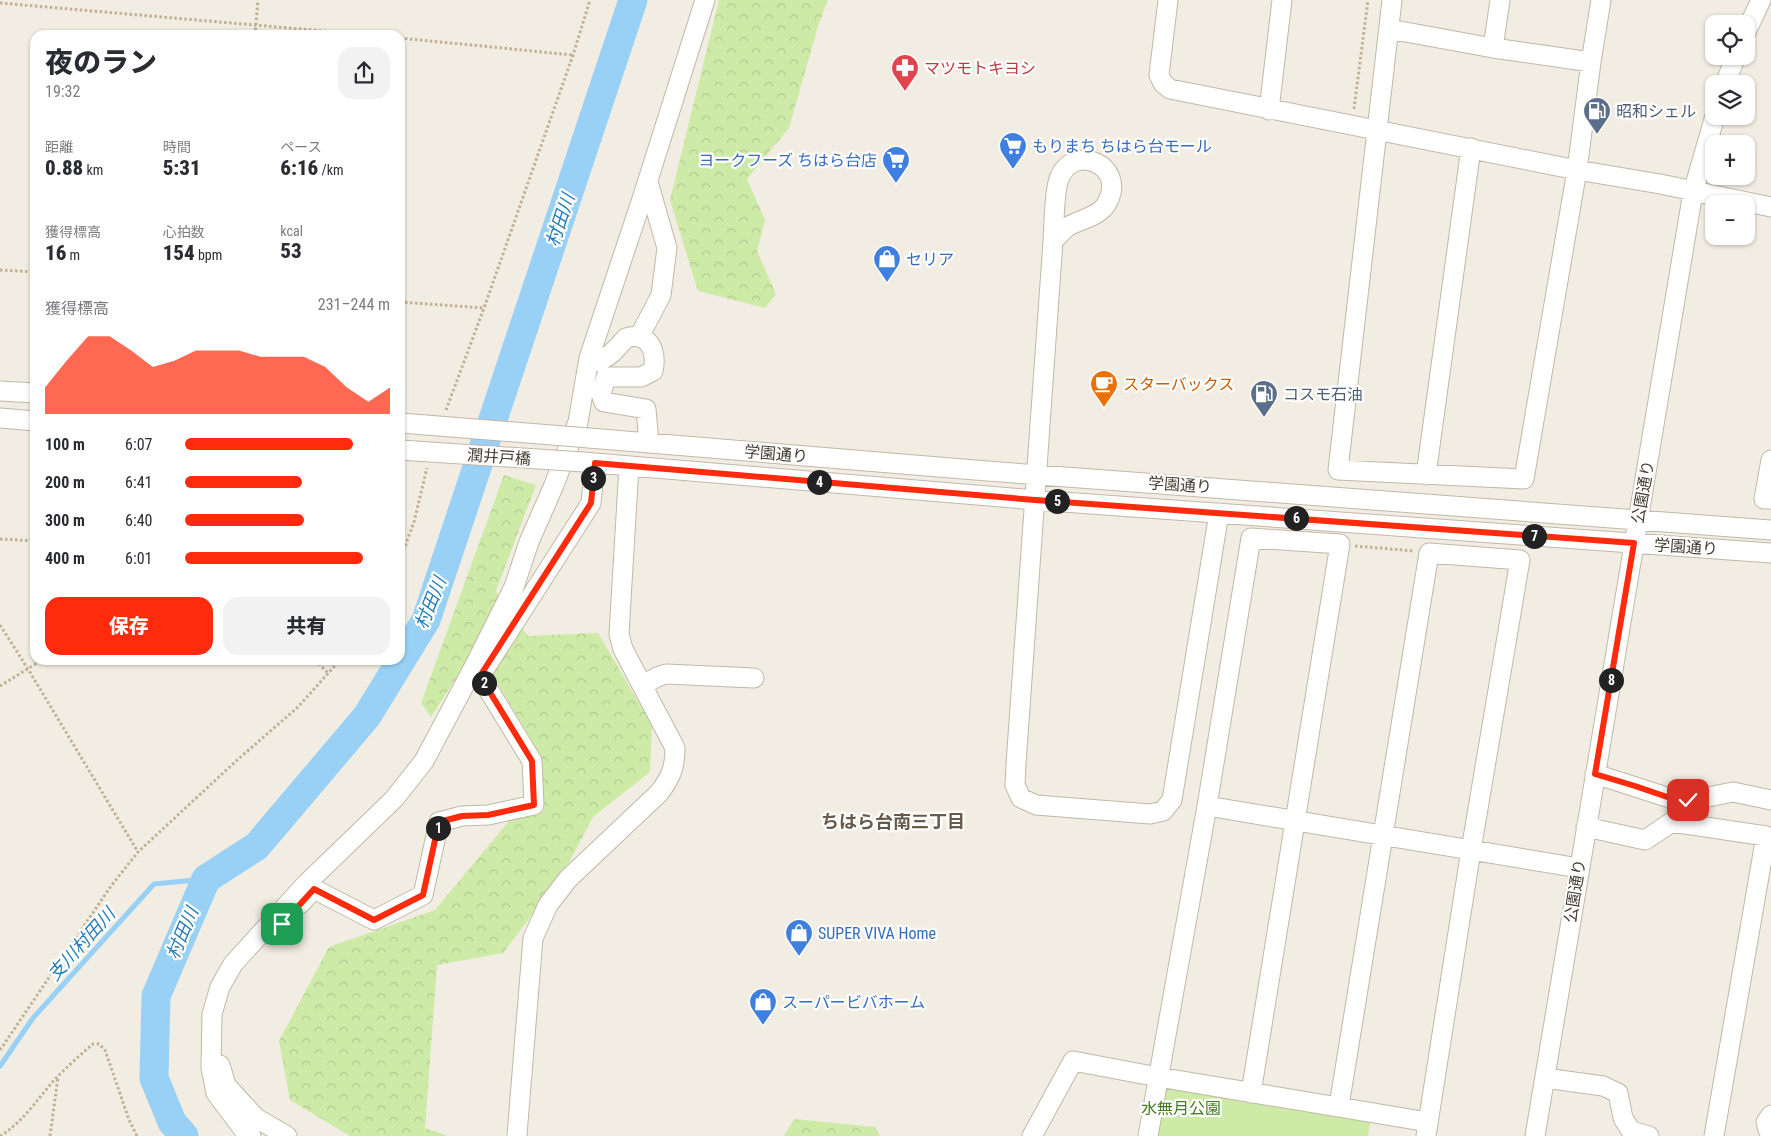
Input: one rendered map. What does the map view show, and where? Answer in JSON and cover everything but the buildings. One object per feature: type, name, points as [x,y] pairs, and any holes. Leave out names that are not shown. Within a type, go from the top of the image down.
[{"type":"street","points":[[251,1136],[243,1129],[216,1093],[211,1068],[211,1023],[220,988],[233,964],[306,884],[394,798],[424,761],[514,587],[528,542],[554,485],[578,422],[589,358],[648,182],[705,0]]},
{"type":"street","points":[[1168,0],[1159,75],[1163,83],[1177,92],[1771,207]]},
{"type":"street","points":[[1269,110],[1282,0]]},
{"type":"street","points":[[1392,0],[1338,470],[1426,476],[1524,479],[1577,170],[1601,0]]},
{"type":"street","points":[[1493,48],[1500,0]]},
{"type":"street","points":[[1754,15],[1761,0]]},
{"type":"street","points":[[1389,29],[1493,48],[1591,62]]},
{"type":"street","name":"公園通り","points":[[1535,1136],[1693,192],[1712,125]]},
{"type":"street","points":[[1426,476],[1471,148]]},
{"type":"street","points":[[639,337],[661,295],[667,248],[648,182]]},
{"type":"street","points":[[1053,241],[1015,785],[1021,798],[1036,805],[1150,814],[1163,811],[1172,800],[1219,513]]},
{"type":"street","points":[[589,358],[599,362],[612,353],[626,338],[639,337],[651,345],[656,360],[653,371],[641,377],[606,377],[601,394],[604,402],[646,409],[649,443]]},
{"type":"street","points":[[0,391],[30,393]]},
{"type":"street","points":[[0,418],[30,421]]},
{"type":"street","name":"潤井戸橋","points":[[405,423],[589,438]]},
{"type":"street","name":"学園通り","points":[[589,438],[1771,530]]},
{"type":"street","name":"潤井戸橋","points":[[407,451],[589,463]]},
{"type":"street","points":[[1771,460],[1764,499],[1771,499]]},
{"type":"street","points":[[287,1136],[256,1118],[226,1085],[219,1059],[218,1043],[220,1020],[233,985],[251,960],[314,889],[374,920],[423,895],[439,822],[462,816],[488,815],[534,805],[532,761],[480,676],[591,503],[589,463]]},
{"type":"street","name":"学園通り","points":[[589,463],[1035,500],[1771,552]]},
{"type":"street","points":[[517,1135],[533,938],[548,905],[568,879],[659,793],[668,780],[674,766],[674,748],[623,649],[619,634],[629,466]]},
{"type":"street","points":[[1148,1136],[1207,806],[1250,538],[1340,544],[1251,1093]]},
{"type":"street","points":[[1032,1136],[1073,1061],[1251,1093],[1339,1106],[1427,1129],[1471,850],[1520,560],[1429,553],[1339,1106]]},
{"type":"street","points":[[643,685],[657,676],[666,674],[754,678]]},
{"type":"street","points":[[1595,774],[1676,800],[1688,800],[1733,792],[1771,800]]},
{"type":"street","points":[[1207,806],[1579,868]]},
{"type":"street","points":[[1586,827],[1645,840],[1672,822],[1766,836],[1714,1136]]},
{"type":"street","points":[[1544,1078],[1603,1086],[1618,1093],[1623,1118],[1632,1132],[1649,1136]]},
{"type":"street","points":[[1771,1115],[1766,1122],[1771,1133]]},
{"type":"path","points":[[255,30],[258,0]]},
{"type":"path","points":[[405,302],[484,308],[573,55],[590,0]]},
{"type":"path","points":[[1352,126],[1368,0]]},
{"type":"path","points":[[0,3],[318,30]]},
{"type":"path","points":[[405,38],[573,55]]},
{"type":"path","points":[[0,270],[30,272]]},
{"type":"path","points":[[0,539],[30,541]]},
{"type":"path","points":[[1340,544],[1429,553]]},
{"type":"path","points":[[0,625],[138,852]]},
{"type":"path","points":[[0,686],[34,665]]},
{"type":"path","points":[[320,665],[329,674]]},
{"type":"path","points":[[0,1050],[111,886],[138,852],[235,762],[298,707],[336,665]]},
{"type":"path","points":[[0,1136],[11,1129],[58,1076],[93,1044],[103,1046],[129,1120],[137,1136]]},
{"type":"path","points":[[50,1136],[58,1076]]},
{"type":"green space","points":[[719,0],[828,0],[819,23],[789,128],[747,179],[765,220],[757,251],[776,294],[765,308],[698,291],[670,200]]},
{"type":"green space","points":[[504,475],[536,485],[496,591],[528,636],[598,633],[652,725],[650,772],[593,817],[563,874],[503,953],[437,965],[425,1128],[448,1136],[350,1136],[290,1100],[279,1041],[329,947],[435,910],[509,821],[544,811],[537,750],[493,676],[460,672],[431,717],[421,703]]},
{"type":"green space","name":"水無月公園","points":[[1158,1077],[1372,1112],[1368,1136],[1148,1136]]},
{"type":"green space","points":[[794,1119],[875,1127],[880,1136],[784,1136]]},
{"type":"waterway","name":"村田川","points":[[405,654],[426,620],[633,0]]},
{"type":"waterway","name":"村田川","points":[[184,1136],[172,1122],[154,1078],[156,996],[206,879],[257,846],[367,716],[398,665]]},
{"type":"waterway","name":"支川村田川","points":[[0,1066],[33,1018],[154,884],[206,879]]},
{"type":"place","name":"マツモトキヨシ","points":[[905,92]]},
{"type":"place","name":"昭和シェル","points":[[1597,135]]},
{"type":"place","name":"もりまち ちはら台モール","points":[[1013,170]]},
{"type":"place","name":"ヨークフーズ ちはら台店","points":[[896,184]]},
{"type":"place","name":"セリア","points":[[887,283]]},
{"type":"place","name":"スターバックス","points":[[1104,408]]},
{"type":"place","name":"コスモ石油","points":[[1264,418]]},
{"type":"place","name":"SUPER VIVA Home","points":[[799,957]]},
{"type":"place","name":"スーパービバホーム","points":[[763,1026]]},
{"type":"district","name":"ちはら台南三丁目","points":[[893,821]]},
{"type":"route","points":[[282,924],[314,889],[374,920],[423,895],[439,822],[462,816],[488,815],[534,805],[532,761],[480,676],[591,503],[595,463],[1035,500],[1634,543],[1595,774],[1676,800],[1688,800]]}]
